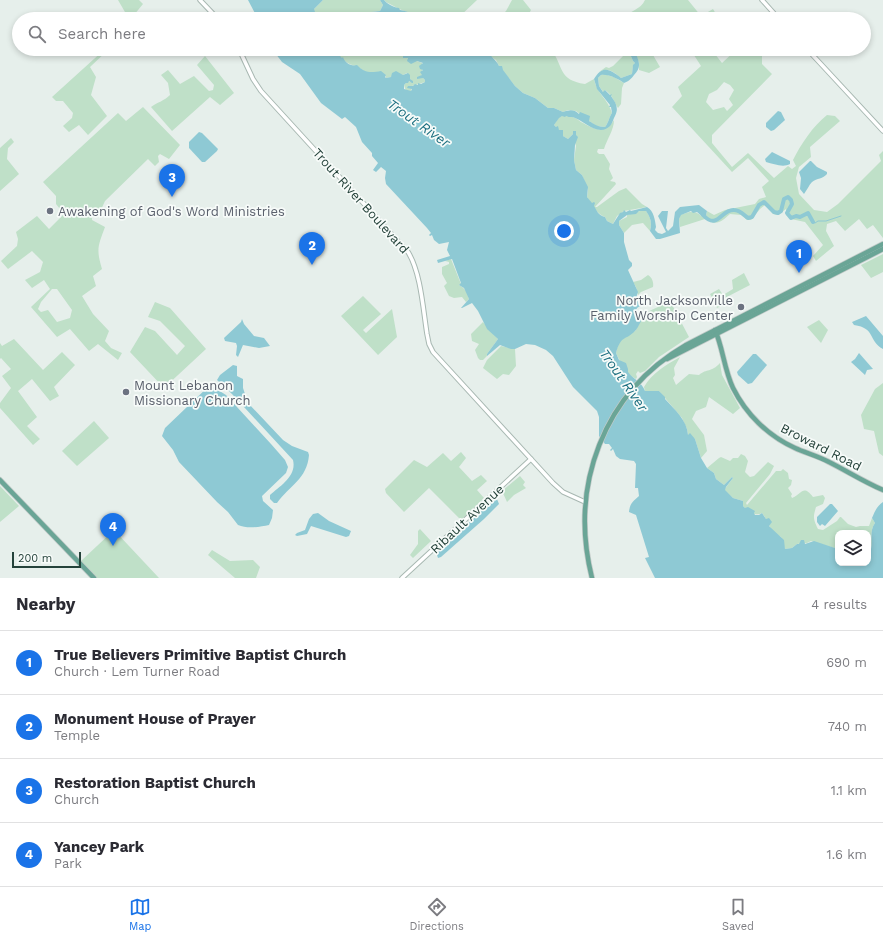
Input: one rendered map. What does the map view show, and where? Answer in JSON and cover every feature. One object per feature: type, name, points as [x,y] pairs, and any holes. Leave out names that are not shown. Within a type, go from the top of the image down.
[{"type":"main road","points":[[592,578],[584,535],[585,502],[590,470],[600,442],[619,408],[643,379],[664,361],[716,332],[868,254],[883,244]]},
{"type":"main road","points":[[868,254],[883,249]]},
{"type":"main road","name":"Broward Road","points":[[716,332],[725,368],[732,386],[745,407],[761,425],[771,434],[787,444],[825,460],[883,490]]},
{"type":"main road","points":[[0,480],[94,578]]},
{"type":"street","points":[[200,0],[211,12]]},
{"type":"street","points":[[762,0],[773,12]]},
{"type":"street","name":"Trout River Boulevard","points":[[242,56],[253,79],[261,91],[408,252],[417,273],[429,344],[433,352],[558,488],[585,502]]},
{"type":"street","points":[[813,56],[883,131]]},
{"type":"street","name":"Ribault Avenue","points":[[402,578],[531,460]]},
{"type":"green space","points":[[118,0],[139,0],[143,4],[136,12],[125,12]]},
{"type":"green space","points":[[323,0],[380,0],[383,5],[380,11],[372,12],[313,12],[314,9]]},
{"type":"green space","points":[[384,0],[477,0],[464,12],[407,12]]},
{"type":"green space","points":[[512,0],[523,0],[531,10],[530,12],[505,12]]},
{"type":"green space","points":[[645,0],[688,0],[698,12],[632,12]]},
{"type":"green space","points":[[713,9],[715,12],[708,12]]},
{"type":"green space","points":[[97,56],[102,56],[90,67],[96,77],[91,95],[107,116],[88,135],[79,125],[69,132],[63,126],[72,118],[73,113],[63,101],[56,101],[52,97]]},
{"type":"green space","points":[[205,56],[234,93],[220,105],[210,97],[172,131],[151,107],[170,95],[168,83],[161,75],[168,70],[180,84],[194,76],[209,91],[213,90],[214,85],[197,65]]},
{"type":"green space","points":[[338,56],[402,56],[422,63],[422,75],[420,78],[423,78],[425,82],[412,86],[411,91],[406,91],[404,85],[408,81],[411,82],[407,73],[403,75],[395,73],[391,77],[386,78],[385,74],[366,72],[359,67],[344,61]]},
{"type":"green space","points":[[490,56],[555,56],[563,72],[570,79],[585,84],[594,79],[595,84],[612,113],[605,127],[596,126],[576,111],[568,110],[563,112],[554,108],[548,108],[535,98],[523,93],[515,86],[496,60]]},
{"type":"green space","points":[[623,56],[631,56],[635,63],[632,74],[621,78],[609,70],[599,72],[606,67],[609,68]]},
{"type":"green space","points":[[636,56],[654,56],[660,67],[649,73],[639,70],[639,63]]},
{"type":"green space","points":[[695,56],[716,56],[722,63],[730,56],[762,56],[762,64],[772,74],[712,135],[712,143],[732,167],[748,153],[774,178],[788,166],[792,169],[796,166],[793,160],[796,154],[817,124],[827,115],[835,116],[840,121],[810,147],[811,157],[799,167],[796,178],[799,194],[814,210],[827,212],[838,204],[881,161],[879,155],[883,151],[883,238],[873,225],[867,229],[859,219],[845,231],[836,221],[827,224],[826,231],[834,246],[816,261],[813,256],[823,245],[805,222],[791,219],[786,215],[786,209],[778,215],[773,214],[765,205],[751,220],[747,220],[741,215],[730,214],[716,223],[705,219],[707,211],[714,215],[725,210],[755,204],[759,199],[766,197],[762,187],[769,181],[748,158],[732,172],[672,107],[682,96],[678,87],[701,66]],"holes":[[[724,82],[730,85],[734,90],[729,99],[733,105],[727,111],[724,107],[713,110],[706,102],[709,94],[717,90]]]},
{"type":"green space","points":[[604,74],[614,77],[624,83],[622,88],[621,104],[618,108],[613,98],[605,90],[604,93],[599,86],[598,78]]},
{"type":"green space","points":[[143,107],[180,145],[169,159],[160,154],[158,156],[159,162],[155,166],[148,159],[105,201],[99,214],[92,215],[92,220],[105,227],[98,252],[102,269],[93,276],[96,286],[82,296],[93,314],[109,331],[105,341],[111,348],[122,353],[118,360],[98,344],[89,351],[70,329],[57,337],[31,307],[50,289],[44,280],[32,288],[25,280],[40,272],[43,262],[32,251],[8,269],[1,261],[17,246],[18,239],[16,232],[37,216],[49,229],[64,214],[56,204],[56,196],[43,182],[118,113],[126,121]],"holes":[[[52,289],[57,289],[72,310],[70,318],[57,322],[48,310],[41,312],[38,309],[41,302]]]},
{"type":"green space","points":[[559,117],[573,117],[596,129],[604,129],[614,120],[612,131],[604,149],[598,149],[597,152],[599,154],[604,154],[610,164],[609,169],[613,178],[610,181],[615,182],[616,184],[595,207],[626,188],[647,207],[624,211],[617,216],[613,224],[607,221],[605,217],[597,211],[587,197],[588,190],[582,175],[576,170],[574,160],[576,146],[573,134],[568,139],[563,136],[554,125]]},
{"type":"green space","points":[[11,138],[14,142],[8,148],[7,159],[19,174],[0,191],[0,148]]},
{"type":"green space","points":[[643,210],[646,211],[650,218],[650,231],[643,223],[632,225],[624,233],[619,225],[619,221],[627,217],[627,215]]},
{"type":"green space","points":[[688,212],[696,212],[705,219],[680,227],[680,215]]},
{"type":"green space","points":[[883,254],[883,272],[871,278],[861,265]]},
{"type":"green space","points":[[451,259],[461,284],[459,285],[467,292],[469,299],[466,302],[462,297],[454,298],[449,296],[444,286],[447,283],[442,274],[442,267],[449,264],[449,262],[445,261]]},
{"type":"green space","points":[[744,273],[750,285],[721,300],[723,305],[717,308],[710,294],[719,289],[723,295],[733,289],[732,280]]},
{"type":"green space","points":[[648,275],[651,277],[653,287],[641,292],[638,295],[633,282],[641,280]]},
{"type":"green space","points":[[363,296],[381,314],[363,330],[366,333],[392,309],[397,337],[378,355],[341,316]]},
{"type":"green space","points":[[669,299],[689,337],[659,357],[645,371],[640,373],[638,371],[636,374],[636,379],[627,371],[616,353],[618,344],[624,337],[635,331],[645,313],[658,307],[658,301]]},
{"type":"green space","points":[[155,302],[170,308],[206,349],[164,388],[130,352],[145,327],[155,331],[177,355],[185,346],[160,321],[148,317]]},
{"type":"green space","points":[[819,320],[828,330],[821,343],[807,327]]},
{"type":"green space","points":[[483,322],[498,339],[487,356],[483,360],[480,360],[475,350],[479,344],[472,341],[471,334]]},
{"type":"green space","points":[[14,339],[43,370],[62,352],[75,365],[54,387],[59,396],[50,401],[32,379],[18,391],[37,417],[27,426],[40,439],[33,445],[0,408],[0,403],[11,388],[2,376],[11,369],[1,358],[0,359],[0,343],[2,346]]},
{"type":"green space","points":[[501,346],[515,349],[516,366],[509,375],[503,374],[497,379],[483,368],[487,360]]},
{"type":"green space","points":[[680,357],[674,368],[675,375],[673,378],[676,385],[689,374],[699,375],[714,368],[720,363],[722,375],[740,408],[733,414],[709,397],[706,407],[696,411],[692,419],[704,435],[707,451],[701,458],[695,439],[688,435],[682,418],[659,391],[645,391],[644,387],[655,373]]},
{"type":"green space","points":[[883,383],[883,456],[879,453],[874,431],[864,429],[861,415],[875,389]]},
{"type":"green space","points":[[94,421],[109,438],[77,466],[62,451]]},
{"type":"green space","points":[[461,452],[466,458],[459,467],[472,481],[481,475],[487,481],[477,490],[484,498],[461,520],[429,488],[404,512],[386,493],[385,489],[414,460],[427,467],[443,453],[451,461]]},
{"type":"green space","points":[[741,454],[745,456],[748,461],[745,472],[750,477],[754,476],[768,462],[774,466],[770,474],[746,503],[747,505],[776,471],[781,471],[783,469],[788,473],[789,479],[792,480],[791,485],[788,488],[792,494],[792,498],[802,491],[807,491],[813,497],[823,495],[825,498],[823,504],[816,507],[814,513],[814,520],[818,529],[823,530],[837,521],[840,517],[848,524],[856,527],[869,526],[872,518],[875,523],[872,532],[871,549],[871,530],[835,530],[835,548],[811,541],[797,544],[792,548],[785,549],[781,537],[774,532],[762,513],[754,514],[749,511],[743,506],[743,501],[733,498],[724,490],[733,478],[732,477],[724,485],[716,479],[714,473],[707,468],[721,457],[730,461],[733,458],[738,458]]},
{"type":"green space","points":[[520,476],[525,482],[523,485],[526,488],[514,495],[507,502],[502,491]]},
{"type":"green space","points":[[0,486],[19,506],[0,522]]},
{"type":"green space","points":[[420,529],[431,541],[413,558],[410,555],[418,544],[418,531]]},
{"type":"green space","points":[[114,530],[159,578],[97,578],[81,561]]},
{"type":"green space","points":[[212,550],[230,561],[253,560],[260,567],[256,578],[235,578],[208,555]]},
{"type":"water","points":[[248,0],[323,0],[314,9],[315,12],[254,12]]},
{"type":"water","points":[[380,0],[384,0],[391,6],[407,12],[372,12],[380,11],[383,5]]},
{"type":"water","name":"Trout River","points":[[277,56],[340,56],[342,58],[343,57],[348,64],[357,65],[362,70],[368,72],[381,71],[386,75],[386,78],[391,77],[392,73],[396,71],[403,75],[408,73],[413,83],[409,81],[406,83],[404,85],[404,89],[411,91],[412,89],[407,88],[408,86],[413,86],[415,84],[418,85],[418,83],[421,84],[425,82],[423,78],[417,79],[417,77],[422,75],[420,72],[423,70],[420,69],[419,66],[423,63],[417,61],[411,64],[407,61],[408,58],[403,58],[403,56],[491,56],[499,66],[502,66],[503,70],[515,86],[523,93],[535,98],[548,108],[554,108],[563,112],[569,110],[579,114],[580,112],[590,116],[589,121],[598,126],[605,127],[612,113],[611,107],[609,107],[610,105],[597,89],[594,79],[597,74],[604,70],[610,71],[621,78],[632,74],[633,65],[635,63],[631,56],[637,56],[639,66],[637,72],[630,80],[624,83],[607,75],[601,75],[598,78],[599,86],[603,92],[605,90],[610,95],[612,94],[611,96],[617,110],[610,126],[601,130],[592,128],[574,117],[566,116],[559,118],[554,125],[556,127],[558,126],[559,130],[563,130],[563,136],[568,139],[573,134],[573,131],[576,131],[576,135],[578,137],[575,145],[574,160],[576,170],[582,175],[588,187],[587,197],[592,203],[595,203],[594,206],[597,211],[605,217],[607,221],[613,224],[620,213],[624,210],[626,212],[647,207],[654,216],[656,227],[655,230],[662,234],[666,232],[658,216],[662,211],[668,211],[666,228],[668,231],[673,226],[675,212],[680,207],[699,205],[707,211],[705,219],[697,212],[693,213],[691,211],[681,215],[679,219],[680,233],[660,239],[656,239],[650,231],[651,221],[646,211],[639,211],[636,214],[627,215],[619,221],[619,225],[624,233],[624,242],[629,260],[632,263],[632,266],[628,270],[638,292],[636,298],[640,306],[637,308],[635,314],[645,313],[639,325],[632,334],[620,343],[616,353],[619,360],[626,363],[628,372],[642,385],[645,391],[659,391],[665,397],[665,399],[683,420],[688,435],[690,433],[695,439],[701,458],[707,468],[714,473],[716,479],[724,485],[732,477],[733,478],[725,490],[733,498],[743,501],[743,506],[745,508],[748,507],[755,511],[755,515],[762,513],[766,519],[769,518],[772,522],[769,526],[784,540],[785,549],[792,548],[799,544],[801,540],[804,540],[805,544],[814,541],[835,548],[835,566],[871,566],[872,532],[875,523],[872,518],[875,511],[883,502],[883,578],[655,578],[645,558],[649,557],[636,515],[629,512],[631,504],[639,496],[638,488],[635,488],[636,464],[634,461],[620,459],[616,456],[613,449],[611,451],[610,450],[612,448],[609,444],[605,444],[599,436],[599,417],[597,411],[573,387],[553,356],[546,350],[535,345],[526,344],[515,349],[500,345],[487,356],[498,339],[487,329],[472,303],[461,308],[469,299],[464,288],[459,285],[461,283],[452,259],[438,263],[437,260],[450,256],[447,250],[449,242],[439,244],[434,240],[432,235],[429,235],[431,233],[427,228],[386,184],[386,171],[381,167],[376,172],[373,170],[378,163],[372,156],[372,153],[362,142],[356,127],[345,117],[342,119],[321,103],[300,74],[282,62]]},
{"type":"water","points":[[778,111],[781,112],[785,120],[771,131],[766,127],[766,123]]},
{"type":"water","points":[[199,132],[202,133],[218,149],[205,162],[202,162],[189,148],[189,142]]},
{"type":"water","points":[[772,152],[790,161],[790,164],[781,166],[766,162],[765,159]]},
{"type":"water","points":[[810,161],[817,167],[827,172],[827,174],[824,177],[812,182],[804,194],[800,189],[801,178],[799,172]]},
{"type":"water","points":[[866,316],[883,336],[883,349],[878,346],[866,329],[854,325],[852,322]]},
{"type":"water","points":[[242,319],[244,324],[254,336],[264,338],[270,346],[259,348],[243,345],[238,357],[236,355],[236,343],[225,341],[224,338],[241,322]]},
{"type":"water","points":[[859,353],[873,369],[867,370],[865,375],[851,362]]},
{"type":"water","points":[[753,354],[756,354],[767,365],[752,383],[748,384],[738,375],[737,372]]},
{"type":"water","points":[[233,365],[237,366],[237,376],[243,379],[243,388],[248,403],[283,440],[292,446],[308,452],[309,455],[308,463],[301,476],[277,503],[274,503],[270,499],[270,495],[290,476],[294,466],[293,460],[232,394],[217,380],[220,375]]},
{"type":"water","points":[[210,385],[226,395],[285,460],[288,467],[286,473],[262,496],[263,501],[273,510],[269,525],[249,527],[238,525],[228,512],[179,462],[173,450],[162,436],[165,428]]},
{"type":"water","points":[[494,499],[497,499],[499,504],[484,519],[438,558],[438,552]]},
{"type":"water","points":[[830,504],[832,504],[838,511],[825,526],[822,524],[820,526],[817,522],[817,517]]},
{"type":"water","points":[[318,513],[329,521],[351,531],[349,536],[346,537],[311,526],[307,534],[295,535],[305,530],[309,519],[313,514]]},
{"type":"waterway","points":[[703,215],[712,221],[730,211],[736,210],[748,218],[752,217],[759,205],[764,202],[774,212],[778,213],[781,211],[784,199],[788,197],[792,204],[787,213],[791,218],[796,216],[800,217],[808,213],[813,222]]},
{"type":"waterway","points":[[813,222],[826,221],[841,216]]},
{"type":"place","name":"Restoration Baptist Church","points":[[172,197]]},
{"type":"place","name":"Awakening of God's Word Ministries","points":[[50,211]]},
{"type":"place","name":"Monument House of Prayer","points":[[312,265]]},
{"type":"place","name":"True Believers Primitive Baptist Church","points":[[799,273]]},
{"type":"place","name":"North Jacksonville Family Worship Center","points":[[741,307]]},
{"type":"place","name":"Mount Lebanon Missionary Church","points":[[126,392]]},
{"type":"place","name":"Yancey Park","points":[[113,546]]}]
